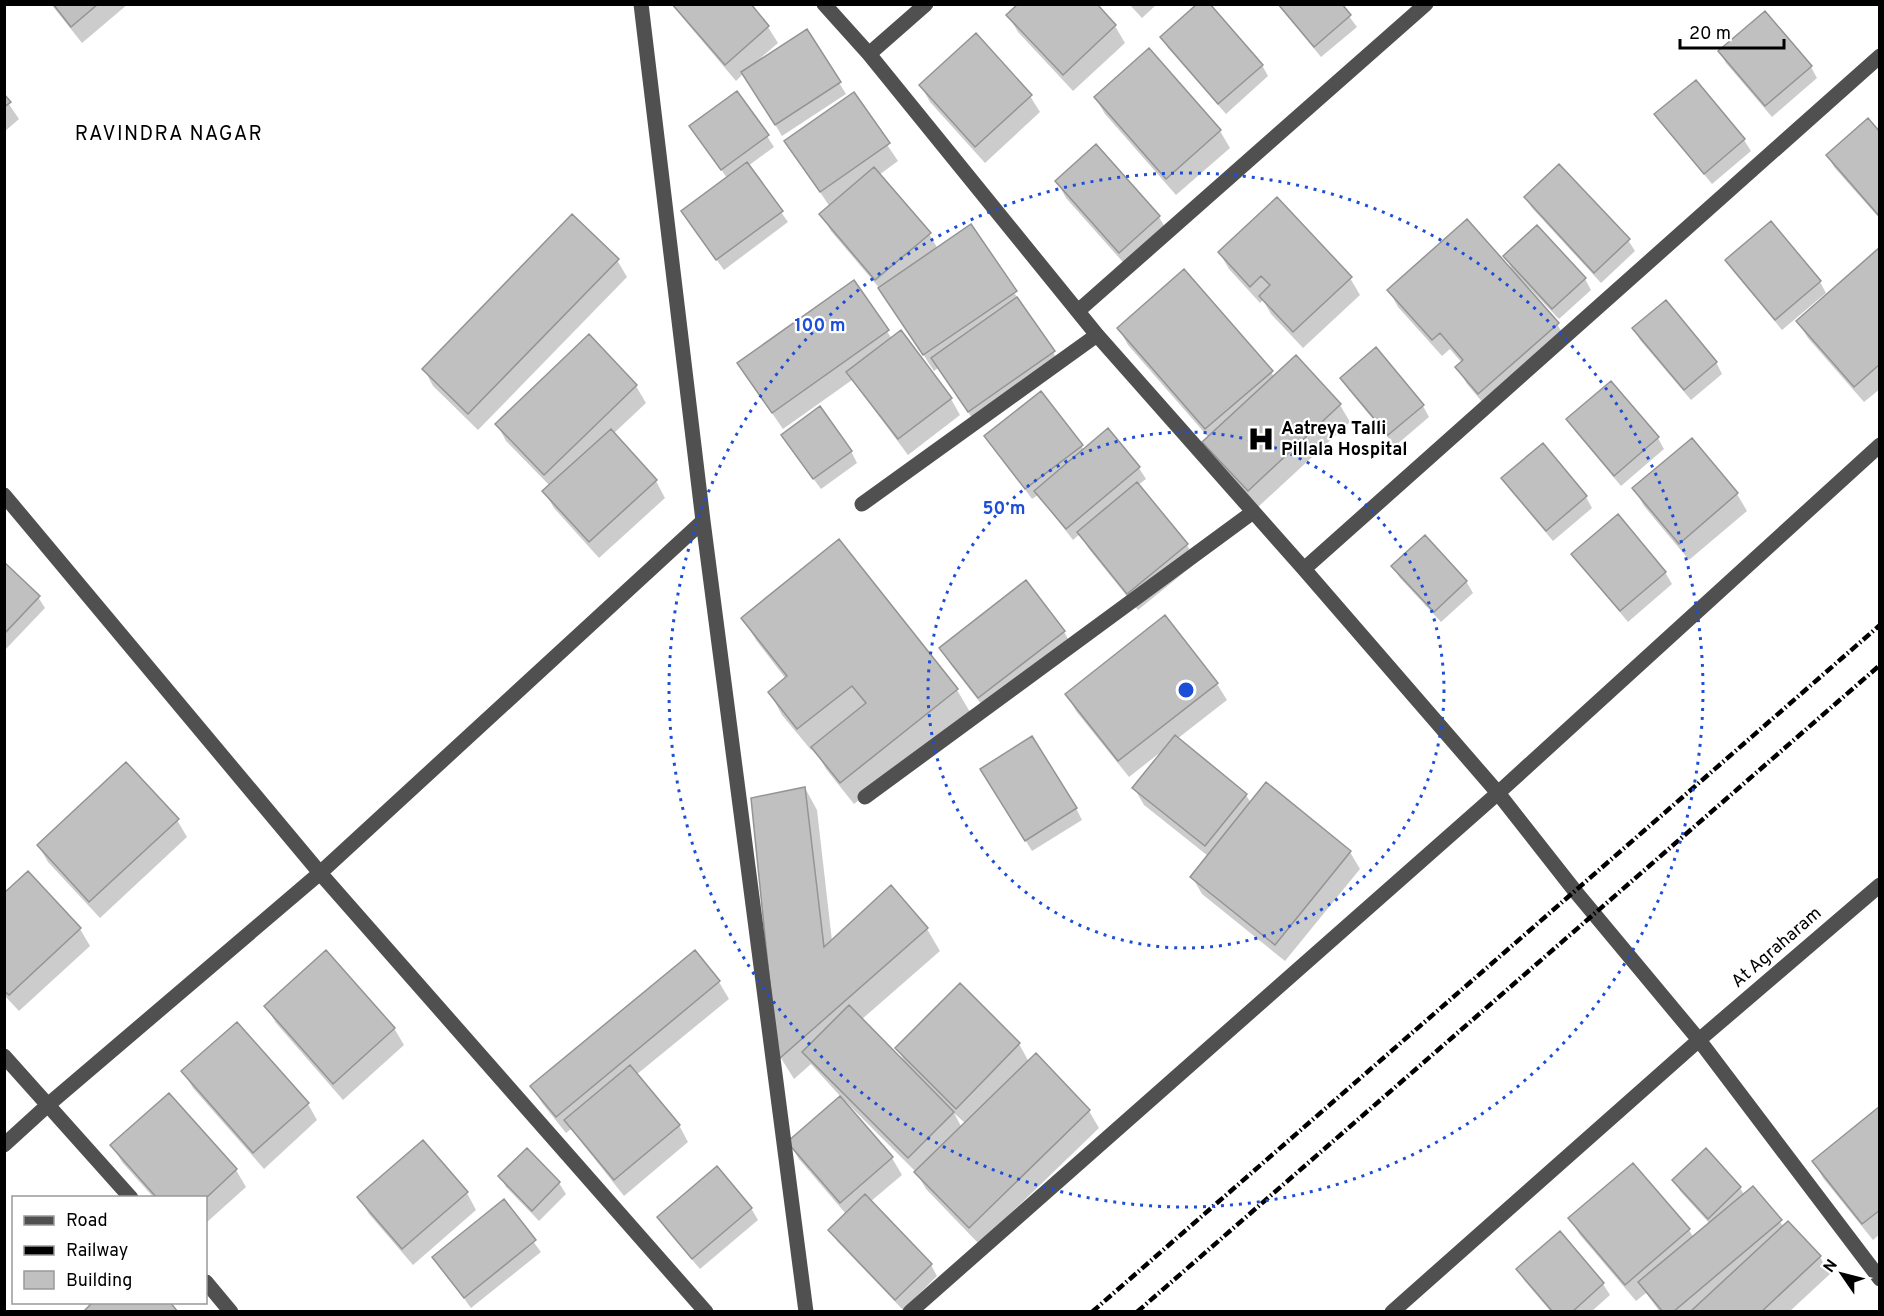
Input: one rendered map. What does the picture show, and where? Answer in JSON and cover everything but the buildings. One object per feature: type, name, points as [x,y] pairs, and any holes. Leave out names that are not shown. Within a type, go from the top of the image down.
[{"type":"street","points":[[642,4],[703,521],[806,1311]]},
{"type":"street","points":[[824,4],[869,54],[1097,335],[1498,793],[1575,891],[1700,1040],[1880,1279]]},
{"type":"street","points":[[869,54],[926,4]]},
{"type":"street","points":[[1078,311],[1426,4]]},
{"type":"street","points":[[1304,569],[1880,56]]},
{"type":"street","points":[[862,504],[1097,335]]},
{"type":"street","points":[[910,1311],[1498,793],[1880,445]]},
{"type":"street","points":[[4,495],[320,873],[706,1311]]},
{"type":"street","points":[[865,797],[1253,512]]},
{"type":"street","points":[[4,1145],[320,873],[703,521]]},
{"type":"street","name":"At Agraharam","points":[[1392,1311],[1880,885]]},
{"type":"street","points":[[4,1056],[130,1196]]},
{"type":"street","points":[[207,1283],[231,1311]]},
{"type":"railway","points":[[1092,1312],[1880,625]]},
{"type":"railway","points":[[1137,1312],[1880,665]]},
{"type":"place","name":"Aatreya Talli Pillala Hospital","points":[[1261,439]]},
{"type":"district","name":"RAVINDRA NAGAR","points":[[169,135]]}]
